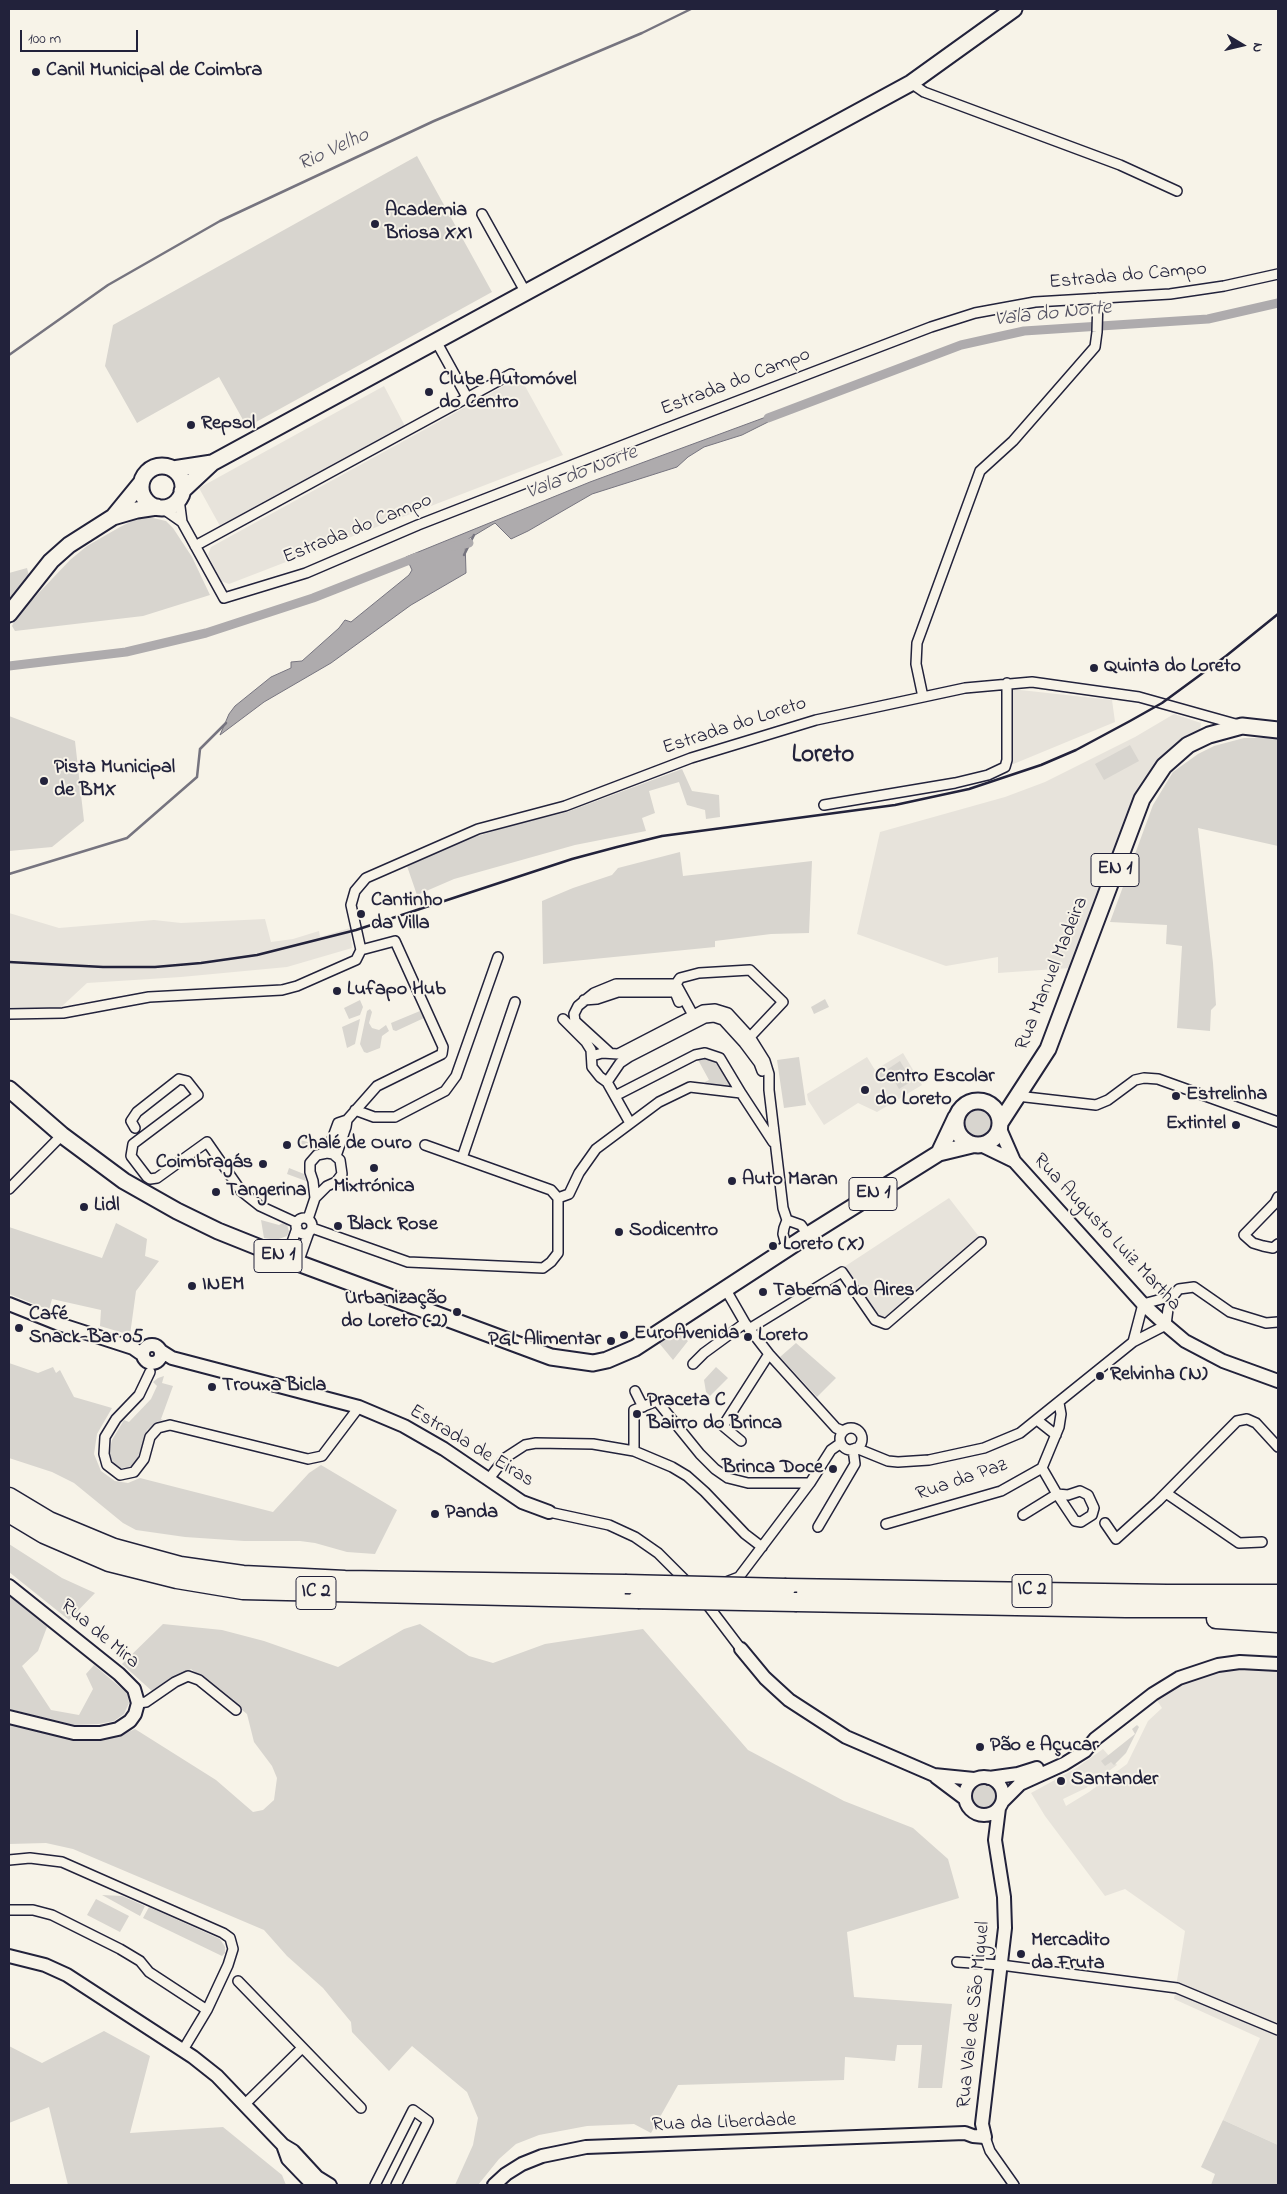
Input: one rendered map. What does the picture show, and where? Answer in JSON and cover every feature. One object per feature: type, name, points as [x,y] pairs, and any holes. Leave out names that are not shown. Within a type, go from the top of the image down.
[{"type":"highway","name":"IC 2","points":[[9,1497],[49,1521],[114,1548],[180,1566],[243,1575],[312,1579],[625,1584],[792,1595]]},
{"type":"highway","name":"IC 2","points":[[9,1513],[44,1534],[108,1562],[177,1579],[243,1590],[638,1599],[792,1595],[1126,1601],[1278,1608]]},
{"type":"highway","points":[[1126,1601],[1187,1586],[1278,1582]]},
{"type":"highway","name":"IC 2","points":[[1126,1601],[1278,1594]]},
{"type":"highway","points":[[1126,1601],[1178,1616],[1278,1623]]},
{"type":"main road","points":[[9,614],[51,561],[69,545],[113,518],[137,510],[160,508],[175,503],[212,463],[911,84],[1014,9]]},
{"type":"main road","points":[[113,518],[141,483],[144,475],[154,467],[166,466],[174,469],[212,463]]},
{"type":"main road","points":[[174,469],[181,479],[181,495]]},
{"type":"main road","points":[[141,483],[143,496],[151,505],[160,508]]},
{"type":"main road","name":"Rua Manuel Madeira","points":[[1000,1126],[1048,1049],[1142,798],[1164,766],[1188,745],[1209,735],[1242,726],[1278,730]]},
{"type":"main road","name":"EN 1","points":[[9,1089],[62,1135],[124,1181],[154,1199],[218,1231],[292,1261],[551,1357],[586,1362],[607,1360],[635,1348],[726,1290],[787,1248],[939,1153],[989,1142],[996,1136],[1000,1126]]},
{"type":"main road","points":[[939,1153],[960,1109],[966,1103],[1019,1093]]},
{"type":"main road","points":[[984,1101],[996,1109],[1000,1126]]},
{"type":"main road","points":[[956,1117],[958,1134],[964,1141],[976,1145]]},
{"type":"street","points":[[911,84],[924,92],[1120,165],[1177,191]]},
{"type":"street","points":[[482,214],[526,292]]},
{"type":"street","name":"Estrada do Campo","points":[[195,546],[224,598],[306,573],[427,522],[931,327],[975,313],[1035,302],[1170,294],[1224,286],[1278,274]]},
{"type":"street","points":[[924,697],[916,664],[916,643],[980,471],[1012,441],[1095,347],[1098,328],[1098,298]]},
{"type":"street","points":[[436,341],[468,398]]},
{"type":"street","points":[[181,495],[182,522],[195,546],[512,374]]},
{"type":"street","points":[[160,508],[182,522]]},
{"type":"street","name":"Estrada do Loreto","points":[[361,950],[351,905],[355,891],[366,878],[478,829],[565,806],[691,758],[816,720],[965,688],[1032,682],[1139,697],[1242,726]]},
{"type":"street","points":[[824,805],[955,783],[988,775],[1005,768],[1007,760],[1007,683]]},
{"type":"street","points":[[9,1014],[63,1013],[149,996],[282,990],[297,986],[356,960],[361,950],[394,941],[443,1047],[442,1054],[377,1086],[346,1120],[346,1127],[332,1154]]},
{"type":"street","points":[[355,1110],[374,1117],[395,1117],[445,1091],[456,1076],[498,957]]},
{"type":"street","points":[[676,984],[680,978],[699,973],[750,970],[783,1002],[750,1037]]},
{"type":"street","points":[[610,1053],[576,1021],[574,1014],[578,1006],[594,993],[616,984],[676,984]]},
{"type":"street","points":[[676,984],[690,1016]]},
{"type":"street","points":[[584,1000],[597,999],[618,992],[674,992],[690,1016]]},
{"type":"street","points":[[462,1158],[515,1002]]},
{"type":"street","points":[[592,1056],[610,1053],[618,1054],[703,1010],[715,1008],[728,1013],[750,1037],[765,1061],[769,1074],[769,1090],[783,1208],[788,1220],[801,1225],[808,1235]]},
{"type":"street","points":[[607,1082],[624,1060],[705,1018],[714,1017],[723,1020],[760,1062],[769,1090]]},
{"type":"street","points":[[562,1019],[586,1042],[592,1056],[592,1067],[607,1082],[630,1123]]},
{"type":"street","points":[[615,1096],[695,1055],[705,1053],[720,1058],[775,1145]]},
{"type":"street","points":[[1019,1093],[1096,1105],[1108,1100],[1135,1080],[1144,1078],[1158,1079],[1278,1122]]},
{"type":"street","points":[[135,1128],[130,1121],[137,1112],[179,1080],[187,1081],[198,1096],[133,1144],[131,1156],[147,1177],[150,1179],[157,1178],[207,1142],[240,1191],[260,1206],[297,1225],[302,1233],[309,1226]]},
{"type":"street","points":[[558,1198],[569,1194],[579,1173],[596,1149],[659,1102],[690,1087],[741,1093]]},
{"type":"street","name":"Rua Augusto Luiz Martha","points":[[1000,1126],[1014,1161],[1143,1304],[1185,1341],[1223,1361],[1278,1381]]},
{"type":"street","points":[[9,1189],[62,1135]]},
{"type":"street","points":[[292,1261],[297,1225],[303,1218],[309,1226],[408,1262],[543,1268],[551,1262],[558,1253],[558,1198],[551,1190],[425,1145]]},
{"type":"street","name":"Rua Augusto Luiz Martha","points":[[976,1145],[1014,1161]]},
{"type":"street","points":[[315,1198],[327,1186],[336,1182],[339,1178],[342,1169],[332,1154]]},
{"type":"street","points":[[292,1261],[309,1226],[315,1198],[310,1163],[317,1155],[332,1154]]},
{"type":"street","points":[[1278,1197],[1275,1203],[1244,1235],[1253,1243],[1264,1246],[1273,1248],[1278,1244]]},
{"type":"street","points":[[787,1248],[783,1234],[788,1220]]},
{"type":"street","points":[[693,1364],[704,1353],[747,1326],[842,1272],[875,1320],[886,1324],[981,1242]]},
{"type":"street","points":[[1134,1342],[1143,1304],[1173,1296],[1179,1290],[1194,1287],[1230,1312],[1266,1323],[1278,1322]]},
{"type":"street","points":[[726,1290],[747,1326],[769,1354],[836,1428],[843,1431],[854,1428],[875,1457]]},
{"type":"street","points":[[843,1431],[841,1443],[846,1448],[898,1462],[929,1460],[984,1448],[1020,1433],[1134,1342],[1166,1325],[1173,1296]]},
{"type":"street","name":"Estrada de Eiras","points":[[9,1304],[59,1324],[141,1350],[155,1345],[160,1356],[359,1407],[412,1430],[444,1449],[522,1502],[549,1512],[609,1525],[635,1537],[658,1553],[677,1570],[741,1649],[777,1689],[818,1722],[846,1737],[934,1775],[964,1798]]},
{"type":"street","points":[[740,1441],[723,1426],[769,1354]]},
{"type":"street","points":[[150,1372],[138,1395],[116,1418],[106,1437],[104,1454],[107,1465],[120,1475],[134,1472],[144,1459],[150,1437],[158,1428],[170,1425],[308,1460],[322,1456],[359,1407]]},
{"type":"street","points":[[635,1391],[643,1407]]},
{"type":"street","points":[[634,1451],[634,1410],[657,1401],[705,1459],[728,1478],[748,1483],[810,1483]]},
{"type":"street","points":[[1023,1515],[1057,1494],[1042,1468],[1056,1435],[1061,1414],[1059,1403]]},
{"type":"street","points":[[1106,1523],[1116,1539],[1166,1493],[1237,1421],[1247,1419],[1256,1423],[1278,1447]]},
{"type":"street","points":[[1037,1420],[1056,1435]]},
{"type":"street","points":[[818,1527],[855,1464],[854,1449],[861,1441],[861,1437]]},
{"type":"street","points":[[488,1480],[505,1458],[526,1445],[536,1443],[593,1444],[634,1451],[672,1467],[687,1476],[745,1534],[762,1546]]},
{"type":"street","points":[[698,1594],[739,1577],[810,1483],[831,1450],[841,1443]]},
{"type":"street","name":"Rua da Paz","points":[[886,1524],[1001,1490],[1042,1468]]},
{"type":"street","points":[[1166,1493],[1239,1543],[1262,1542]]},
{"type":"street","name":"Rua de Mira","points":[[9,1586],[119,1674],[134,1689],[138,1703],[135,1714],[130,1721],[118,1729],[100,1733],[74,1733],[9,1717]]},
{"type":"street","points":[[1095,1739],[1085,1751],[1064,1764],[1020,1784],[989,1815],[978,1815],[969,1808],[964,1798],[967,1787],[974,1779],[1006,1777],[1032,1770],[1095,1739],[1153,1694],[1179,1678],[1218,1665],[1240,1662],[1278,1664]]},
{"type":"street","points":[[138,1703],[146,1702],[175,1682],[188,1676],[199,1680],[236,1710]]},
{"type":"street","name":"Estrada de Eiras","points":[[934,1775],[974,1779]]},
{"type":"street","points":[[989,1778],[999,1784],[1003,1796],[1000,1805]]},
{"type":"street","name":"Rua Vale de São Miguel","points":[[1000,1805],[996,1840],[1004,1896],[1005,1928],[982,2124],[990,2151],[1014,2185]]},
{"type":"street","name":"Rua Vale de São Miguel","points":[[978,1815],[996,1840]]},
{"type":"street","points":[[9,1860],[30,1858],[62,1862],[223,1933],[230,1938],[233,1949],[207,2010],[183,2050]]},
{"type":"street","points":[[9,1910],[33,1910],[52,1915],[120,1949],[140,1961],[149,1972],[207,2010]]},
{"type":"street","points":[[9,1956],[45,1965],[67,1975],[205,2065],[283,2145],[293,2151],[317,2177],[330,2185]]},
{"type":"street","points":[[957,1962],[1001,1965],[1177,1988],[1278,2030]]},
{"type":"street","points":[[238,1981],[361,2108]]},
{"type":"street","points":[[244,2105],[302,2048]]},
{"type":"street","points":[[375,2185],[413,2110],[428,2121],[396,2185]]},
{"type":"street","name":"Rua da Liberdade","points":[[965,2133],[982,2124]]},
{"type":"street","name":"Rua da Liberdade","points":[[494,2185],[514,2169],[542,2156],[586,2147],[965,2133],[985,2137]]},
{"type":"street","points":[[283,2145],[288,2159],[313,2185]]},
{"type":"shaded area","name":"Academia Briosa XXI","points":[[417,156],[492,292],[247,427],[219,377],[137,423],[105,366],[113,325]]},
{"type":"shaded area","points":[[520,377],[563,455],[229,584],[221,581],[208,555],[211,547]]},
{"type":"shaded area","points":[[384,386],[406,428],[220,526],[199,488]]},
{"type":"shaded area","points":[[766,417],[768,422],[742,435],[704,447],[677,467],[592,494],[511,539],[495,523],[465,541],[466,573],[411,605],[331,663],[264,702],[220,735],[229,714],[235,706],[271,677],[291,668],[291,662],[302,661],[339,628],[345,620],[351,622],[409,575],[412,570],[406,557],[590,482]]},
{"type":"shaded area","points":[[149,517],[166,521],[173,528],[192,557],[210,595],[143,616],[15,631],[12,626],[14,622],[70,560],[87,546],[120,527],[138,518]]},
{"type":"shaded area","points":[[27,568],[29,576],[9,602],[9,573]]},
{"type":"shaded area","points":[[1011,689],[1112,700],[1115,722],[1011,765]]},
{"type":"shaded area","points":[[1174,714],[1201,723],[1200,730],[1154,765],[1137,789],[1070,968],[998,973],[998,957],[946,966],[857,934],[880,832],[1005,797],[1045,782],[1135,737]]},
{"type":"shaded area","name":"Pista Municipal de BMX","points":[[9,716],[75,741],[84,821],[52,847],[9,851]]},
{"type":"shaded area","points":[[1244,738],[1278,738],[1278,846],[1198,828],[1216,1005],[1211,1010],[1210,1031],[1177,1028],[1182,946],[1166,944],[1167,925],[1110,922],[1153,805],[1173,772],[1198,754],[1214,746]]},
{"type":"shaded area","points":[[1130,745],[1139,761],[1104,780],[1095,764]]},
{"type":"shaded area","points":[[682,769],[692,791],[719,795],[720,817],[706,819],[705,810],[687,805],[679,782],[649,791],[655,813],[642,818],[646,831],[575,845],[454,879],[417,895],[407,866],[462,841],[513,825],[567,812]]},
{"type":"shaded area","points":[[680,852],[683,876],[812,861],[809,933],[771,934],[715,941],[715,947],[543,964],[542,901],[612,875],[618,868]]},
{"type":"shaded area","points":[[9,913],[59,928],[154,920],[181,923],[265,919],[271,942],[293,939],[319,931],[320,937],[350,928],[352,948],[287,967],[181,977],[87,983],[59,1009],[9,1008]]},
{"type":"shaded area","points":[[825,999],[829,1007],[814,1014],[811,1007]]},
{"type":"shaded area","points":[[360,1000],[363,1007],[360,1015],[349,1019],[344,1008]]},
{"type":"shaded area","points":[[370,1009],[372,1012],[369,1023],[372,1028],[379,1030],[386,1025],[389,1031],[382,1036],[380,1048],[367,1053],[364,1052],[360,1044],[367,1011]]},
{"type":"shaded area","points":[[420,1011],[424,1018],[396,1031],[393,1030],[391,1023]]},
{"type":"shaded area","points":[[360,1019],[355,1044],[347,1048],[342,1027]]},
{"type":"shaded area","name":"Centro Escolar do Loreto","points":[[903,1053],[922,1085],[877,1112],[858,1103],[824,1125],[808,1100],[807,1094],[867,1057],[875,1070]]},
{"type":"shaded area","points":[[705,1055],[718,1059],[736,1089],[707,1086],[705,1082],[709,1080],[697,1058]]},
{"type":"shaded area","points":[[799,1057],[806,1105],[784,1108],[777,1060]]},
{"type":"shaded area","points":[[900,1061],[912,1081],[899,1089],[888,1069]]},
{"type":"shaded area","points":[[882,1069],[888,1079],[880,1084],[874,1074]]},
{"type":"shaded area","points":[[978,1105],[991,1110],[996,1123],[991,1136],[978,1141],[965,1136],[960,1123],[965,1110]]},
{"type":"shaded area","points":[[300,1140],[319,1145],[319,1147],[313,1151],[298,1146]]},
{"type":"shaded area","points":[[289,1168],[304,1174],[306,1181],[287,1174]]},
{"type":"shaded area","points":[[949,1198],[980,1238],[889,1316],[880,1316],[844,1267]]},
{"type":"shaded area","points":[[261,1220],[279,1225],[287,1224],[289,1232],[287,1236],[276,1240],[264,1238]]},
{"type":"shaded area","points":[[116,1223],[147,1239],[145,1256],[159,1261],[136,1291],[130,1335],[100,1326],[101,1310],[52,1299],[49,1310],[9,1294],[9,1227],[102,1258]]},
{"type":"shaded area","points":[[677,1332],[688,1341],[673,1360],[659,1343]]},
{"type":"shaded area","points":[[796,1343],[836,1378],[817,1397],[780,1357]]},
{"type":"shaded area","points":[[9,1363],[38,1373],[53,1367],[56,1373],[60,1370],[74,1397],[112,1408],[97,1434],[94,1454],[101,1471],[115,1481],[128,1483],[140,1478],[273,1512],[309,1473],[321,1465],[397,1510],[375,1554],[347,1552],[300,1541],[244,1541],[185,1537],[136,1530],[123,1523],[74,1483],[52,1472],[9,1458]]},
{"type":"shaded area","points":[[716,1367],[728,1378],[710,1396],[706,1392],[704,1380]]},
{"type":"shaded area","points":[[164,1376],[162,1383],[173,1386],[161,1419],[163,1420],[147,1430],[136,1463],[131,1467],[121,1468],[113,1463],[109,1454],[112,1440],[124,1420],[129,1422],[151,1399],[157,1386],[153,1382]]},
{"type":"shaded area","points":[[9,1544],[62,1578],[95,1593],[69,1620],[9,1572]]},
{"type":"shaded area","points":[[9,1596],[47,1627],[38,1651],[22,1666],[51,1710],[79,1715],[93,1689],[86,1674],[94,1665],[127,1693],[129,1703],[124,1714],[114,1721],[75,1725],[9,1709]]},
{"type":"shaded area","points":[[163,1624],[222,1630],[264,1641],[338,1667],[404,1629],[420,1624],[469,1656],[493,1663],[545,1644],[643,1629],[748,1750],[844,1801],[913,1828],[948,1859],[959,1898],[847,1932],[854,1997],[952,2004],[942,2088],[918,2088],[922,2045],[897,2045],[895,2061],[845,2057],[844,2080],[678,2085],[651,2133],[634,2124],[587,2126],[539,2135],[516,2144],[499,2159],[478,2185],[455,2185],[473,2145],[478,2118],[467,2092],[412,2046],[389,2071],[352,2032],[351,2022],[323,1988],[287,1956],[264,1930],[73,1849],[46,1843],[9,1844],[9,1723],[76,1739],[104,1739],[135,1729],[216,1780],[253,1812],[263,1810],[274,1800],[277,1778],[272,1766],[254,1742],[247,1714],[191,1669],[153,1692],[122,1664]]},
{"type":"shaded area","points":[[1278,1668],[1278,2145],[1223,2120],[1260,2038],[1174,1999],[1185,1931],[1125,1889],[1105,1896],[1045,1816],[1031,1793],[1075,1769],[1103,1749],[1117,1765],[1086,1788],[1063,1799],[1066,1806],[1089,1792],[1127,1764],[1148,1721],[1162,1708],[1156,1699],[1191,1680],[1220,1670]]},
{"type":"shaded area","points":[[1137,1725],[1139,1727],[1126,1753],[1114,1765],[1111,1762],[1105,1766],[1101,1761],[1135,1734],[1132,1729]]},
{"type":"shaded area","points":[[984,1782],[994,1787],[999,1797],[994,1807],[984,1812],[974,1807],[969,1797],[974,1787]]},
{"type":"shaded area","points":[[102,1895],[122,1896],[145,1906],[140,1916]]},
{"type":"shaded area","points":[[96,1899],[129,1916],[120,1932],[87,1915]]},
{"type":"shaded area","points":[[149,1907],[220,1939],[225,1947],[225,1953],[222,1956],[143,1918]]},
{"type":"shaded area","points":[[104,2031],[150,2056],[130,2133],[223,2127],[282,2175],[286,2185],[68,2185],[49,2107],[9,2123],[9,2046],[42,2063]]},
{"type":"shaded area","points":[[1223,2120],[1278,2145],[1278,2185],[1211,2185],[1215,2174],[1201,2167]]},
{"type":"waterway","name":"Rio Velho","points":[[9,355],[108,285],[220,221],[434,121],[642,33],[691,9]]},
{"type":"waterway","name":"Vala do Norte","points":[[768,418],[961,345],[1024,331],[1208,319],[1278,303]]},
{"type":"waterway","name":"Vala do Norte","points":[[464,555],[474,535]]},
{"type":"waterway","points":[[453,546],[469,543]]},
{"type":"waterway","points":[[9,666],[126,652],[206,633],[313,598],[417,557]]},
{"type":"waterway","name":"Vala do Norte","points":[[9,874],[127,838],[197,777],[200,749],[226,723]]},
{"type":"railway","points":[[9,962],[103,967],[155,967],[257,955],[356,930],[572,859],[662,836],[895,805],[969,789],[1041,765],[1076,750],[1162,703],[1226,656],[1278,614]]},
{"type":"place","name":"Canil Municipal de Coimbra","points":[[36,72]]},
{"type":"place","name":"Academia Briosa XXI","points":[[375,224]]},
{"type":"place","name":"Clube Automóvel do Centro","points":[[429,392]]},
{"type":"place","name":"Repsol","points":[[191,425]]},
{"type":"place","name":"Quinta do Loreto","points":[[1094,668]]},
{"type":"place","name":"Pista Municipal de BMX","points":[[44,781]]},
{"type":"place","name":"Cantinho da Villa","points":[[361,914]]},
{"type":"place","name":"Lufapo Hub","points":[[337,991]]},
{"type":"place","name":"Centro Escolar do Loreto","points":[[865,1090]]},
{"type":"place","name":"Estrelinha","points":[[1176,1096]]},
{"type":"place","name":"Extintel","points":[[1236,1125]]},
{"type":"place","name":"Chalé de Ouro","points":[[287,1145]]},
{"type":"place","name":"Coimbragás","points":[[263,1164]]},
{"type":"place","name":"Mixtrónica","points":[[374,1168]]},
{"type":"place","name":"Auto Maran","points":[[732,1181]]},
{"type":"place","name":"Tangerina","points":[[216,1192]]},
{"type":"place","name":"Lidl","points":[[84,1207]]},
{"type":"place","name":"Black Rose","points":[[338,1226]]},
{"type":"place","name":"Sodicentro","points":[[619,1232]]},
{"type":"place","name":"Loreto (X)","points":[[773,1246]]},
{"type":"place","name":"INEM","points":[[192,1286]]},
{"type":"place","name":"Taberna do Aires","points":[[763,1292]]},
{"type":"place","name":"Urbanização do Loreto (2)","points":[[457,1312]]},
{"type":"place","name":"Café Snack-Bar 05","points":[[19,1328]]},
{"type":"place","name":"EuroAvenida","points":[[624,1335]]},
{"type":"place","name":"Loreto","points":[[748,1337]]},
{"type":"place","name":"PGL Alimentar","points":[[611,1341]]},
{"type":"place","name":"Relvinha (N)","points":[[1100,1376]]},
{"type":"place","name":"Trouxa Bicla","points":[[212,1387]]},
{"type":"place","name":"Praceta C Bairro do Brinca","points":[[637,1414]]},
{"type":"place","name":"Brinca Doce","points":[[833,1469]]},
{"type":"place","name":"Panda","points":[[435,1514]]},
{"type":"place","name":"Pão e Açucar","points":[[980,1747]]},
{"type":"place","name":"Santander","points":[[1061,1781]]},
{"type":"place","name":"Mercadito da Fruta","points":[[1021,1954]]},
{"type":"district","name":"Loreto","points":[[823,757]]}]
